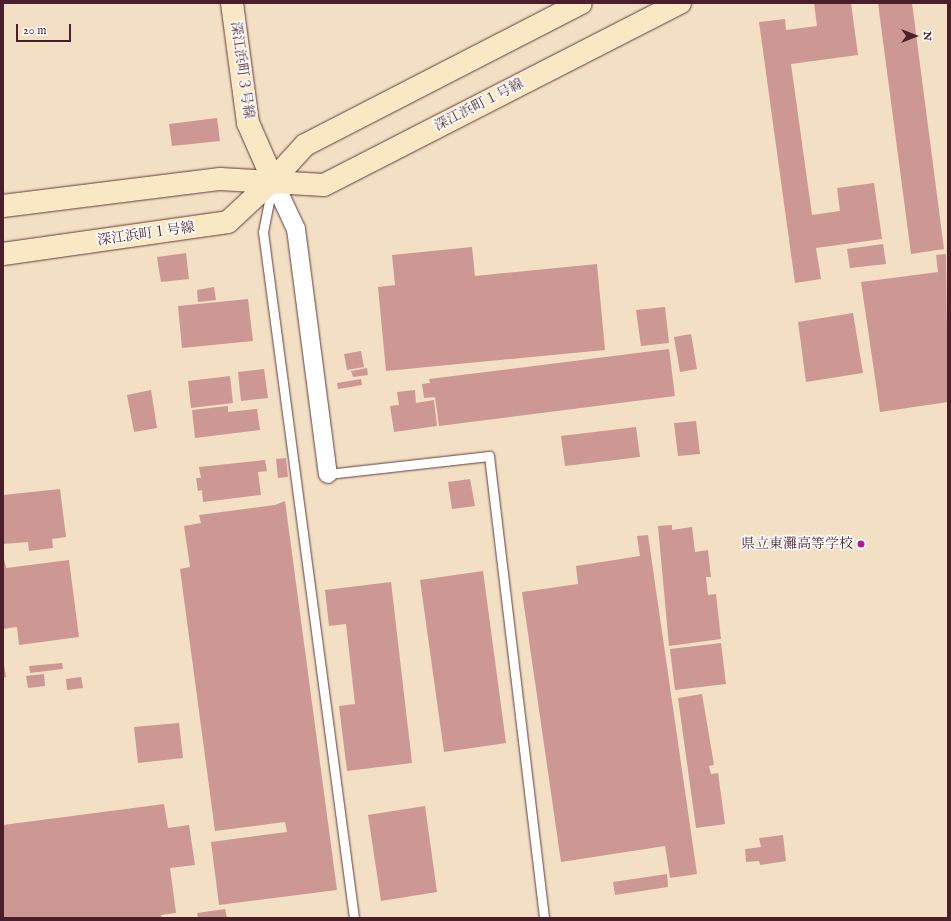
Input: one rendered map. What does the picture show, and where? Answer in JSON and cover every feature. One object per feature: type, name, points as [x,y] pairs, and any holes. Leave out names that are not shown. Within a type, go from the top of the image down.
[{"type":"street","name":"深江浜町３号線","points":[[232,3],[248,123],[273,180]]},
{"type":"street","name":"深江浜町１号線","points":[[3,254],[228,222],[273,180],[304,145],[581,3]]},
{"type":"street","name":"深江浜町１号線","points":[[3,206],[220,179],[273,180],[324,185],[680,3]]},
{"type":"street","points":[[273,180],[296,229],[328,474]]},
{"type":"lane","points":[[273,180],[263,232],[354,918]]},
{"type":"lane","points":[[328,474],[489,456],[544,918]]},
{"type":"building","points":[[814,3],[851,3],[858,55],[791,64],[812,215],[840,211],[837,188],[874,183],[882,239],[816,248],[821,279],[795,283],[759,22],[785,19],[786,30],[817,26]]},
{"type":"building","points":[[878,3],[912,3],[944,249],[911,254]]},
{"type":"building","points":[[217,118],[220,141],[172,146],[169,124]]},
{"type":"building","points":[[883,244],[886,264],[850,268],[847,249]]},
{"type":"building","points":[[472,247],[475,276],[597,264],[605,350],[386,371],[378,287],[395,285],[392,255]]},
{"type":"building","points":[[186,253],[189,279],[161,282],[157,257]]},
{"type":"building","points":[[946,254],[948,402],[880,412],[861,282],[938,272],[936,255]]},
{"type":"building","points":[[214,287],[216,300],[198,302],[197,290]]},
{"type":"building","points":[[248,299],[253,341],[182,348],[178,306]]},
{"type":"building","points":[[665,307],[669,343],[641,346],[636,310]]},
{"type":"building","points":[[853,313],[863,373],[806,382],[798,322]]},
{"type":"building","points":[[691,334],[697,369],[680,372],[674,337]]},
{"type":"building","points":[[669,349],[675,396],[439,426],[435,397],[424,398],[422,384],[430,383],[429,379]]},
{"type":"building","points":[[361,351],[364,367],[347,370],[344,354]]},
{"type":"building","points":[[367,368],[368,375],[353,377],[351,371]]},
{"type":"building","points":[[264,369],[268,398],[241,401],[238,372]]},
{"type":"building","points":[[230,376],[233,403],[191,408],[188,381]]},
{"type":"building","points":[[361,379],[362,385],[338,389],[337,383]]},
{"type":"building","points":[[151,390],[157,428],[134,432],[127,395]]},
{"type":"building","points":[[415,390],[416,403],[434,400],[437,426],[394,432],[390,406],[399,405],[397,392]]},
{"type":"building","points":[[228,406],[228,412],[257,409],[260,430],[195,438],[192,410]]},
{"type":"building","points":[[696,421],[700,454],[678,456],[674,423]]},
{"type":"building","points":[[636,427],[640,457],[565,466],[561,436]]},
{"type":"building","points":[[286,458],[288,477],[278,478],[276,459]]},
{"type":"building","points":[[265,460],[267,471],[258,472],[261,495],[203,502],[202,490],[198,491],[196,478],[201,478],[199,467]]},
{"type":"building","points":[[470,479],[475,506],[452,509],[448,482]]},
{"type":"building","points":[[60,489],[66,537],[52,539],[53,548],[29,551],[28,542],[3,544],[3,495]]},
{"type":"building","points":[[285,501],[337,890],[219,905],[211,842],[287,832],[285,822],[215,831],[180,569],[190,567],[184,526],[201,523],[199,515],[275,505]]},
{"type":"building","points":[[672,525],[672,530],[692,527],[695,552],[708,550],[711,577],[706,577],[708,595],[716,594],[721,639],[669,646],[658,526]]},
{"type":"building","points":[[648,535],[697,874],[670,878],[665,846],[561,862],[522,592],[578,584],[576,566],[640,556],[637,536]]},
{"type":"building","points":[[3,554],[6,568],[69,560],[79,637],[19,645],[17,627],[3,629]]},
{"type":"building","points":[[483,571],[506,743],[444,752],[420,580]]},
{"type":"building","points":[[391,582],[412,763],[347,771],[339,706],[355,704],[346,624],[329,626],[325,590]]},
{"type":"building","points":[[721,643],[726,684],[675,690],[670,649]]},
{"type":"building","points":[[3,659],[6,677],[3,678]]},
{"type":"building","points":[[62,663],[63,669],[30,673],[29,666]]},
{"type":"building","points":[[44,674],[45,686],[28,688],[26,676]]},
{"type":"building","points":[[81,677],[83,688],[67,690],[66,679]]},
{"type":"building","points":[[702,694],[714,765],[709,766],[711,774],[693,777],[718,773],[725,824],[696,828],[678,698]]},
{"type":"building","points":[[179,723],[183,758],[138,763],[134,727]]},
{"type":"building","points":[[164,804],[168,828],[189,825],[195,865],[170,868],[176,913],[161,915],[162,918],[3,918],[3,825]]},
{"type":"building","points":[[425,806],[437,892],[381,901],[368,815]]},
{"type":"building","points":[[783,835],[786,861],[760,865],[759,861],[746,862],[745,849],[761,847],[759,838]]},
{"type":"building","points":[[667,874],[668,887],[615,895],[613,882]]},
{"type":"building","points":[[225,909],[227,918],[198,918],[197,913]]},
{"type":"place","name":"県立東灘高等学校","points":[[861,544]]}]
